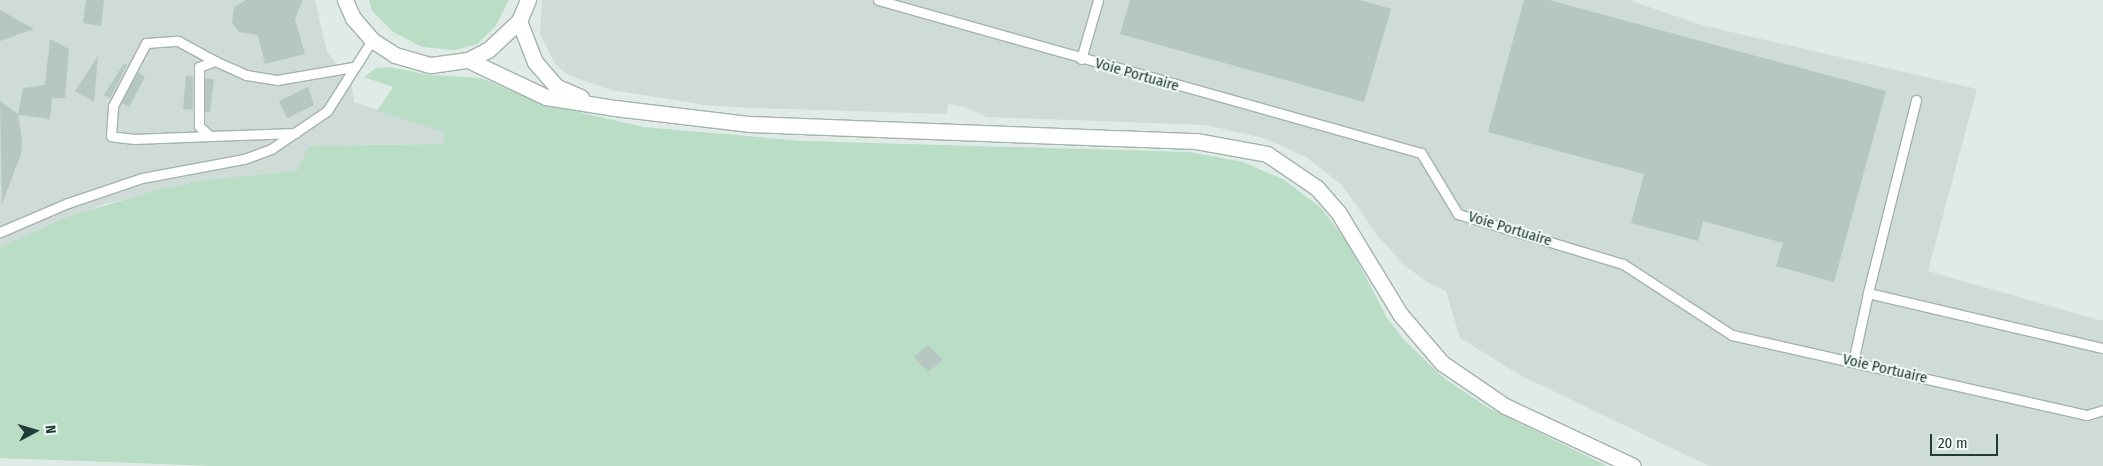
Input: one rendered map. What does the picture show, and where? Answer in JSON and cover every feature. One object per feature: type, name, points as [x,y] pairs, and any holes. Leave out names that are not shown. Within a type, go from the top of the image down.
[{"type":"street","points":[[345,0],[353,18],[372,40],[395,56],[431,65],[468,60],[505,37],[519,21],[528,0]]},
{"type":"street","points":[[519,21],[534,62],[557,87],[598,105]]},
{"type":"street","points":[[468,60],[546,97],[750,124],[1196,141],[1267,154],[1317,188],[1338,212],[1400,314],[1442,363],[1505,406],[1633,466]]},
{"type":"lane","name":"Voie Portuaire","points":[[878,0],[1081,59],[1421,153],[1458,214],[1623,264],[1732,335],[2088,415],[2103,410]]},
{"type":"lane","points":[[1081,59],[1098,0]]},
{"type":"lane","points":[[0,232],[68,203],[142,178],[244,159],[271,149],[327,111],[353,67],[372,40]]},
{"type":"lane","points":[[297,133],[134,139],[111,136],[113,106],[146,43],[178,41],[246,75],[277,80],[353,67]]},
{"type":"lane","points":[[210,136],[199,126],[199,67],[215,61]]},
{"type":"lane","points":[[1853,362],[1868,293],[1916,100]]},
{"type":"lane","points":[[1868,293],[2103,348]]},
{"type":"shaded area","points":[[0,0],[315,0],[327,52],[352,86],[354,102],[445,132],[445,144],[348,145],[297,171],[214,179],[104,204],[0,247]]},
{"type":"shaded area","points":[[542,0],[1629,0],[1701,25],[1977,89],[1928,271],[2103,321],[2103,466],[1709,466],[1520,375],[1460,338],[1446,291],[1427,282],[1403,264],[1378,236],[1342,185],[1306,157],[1264,138],[1205,125],[987,117],[965,107],[948,104],[947,114],[751,108],[705,105],[611,90],[568,75],[555,64],[540,34]]},
{"type":"green space","points":[[369,0],[509,0],[495,27],[477,44],[455,50],[422,47],[393,32],[372,11]]},
{"type":"green space","points":[[389,67],[430,75],[481,78],[544,104],[643,127],[803,141],[1189,152],[1243,162],[1284,180],[1320,207],[1348,243],[1387,318],[1405,341],[1445,379],[1487,407],[1607,466],[214,466],[0,458],[0,247],[70,216],[157,190],[214,179],[297,171],[309,146],[444,144],[445,132],[377,111],[393,87],[364,77],[376,68]]},
{"type":"building","points":[[86,0],[104,0],[101,26],[83,23]]},
{"type":"building","points":[[246,0],[303,0],[295,19],[305,54],[265,64],[258,35],[239,32],[232,23],[234,7]]},
{"type":"building","points":[[1130,0],[1360,0],[1391,9],[1364,102],[1120,34]]},
{"type":"building","points":[[1524,0],[1549,0],[1886,91],[1834,282],[1776,266],[1783,243],[1703,221],[1698,241],[1631,223],[1644,174],[1488,132]]},
{"type":"building","points":[[0,10],[34,29],[0,41]]},
{"type":"building","points":[[50,39],[69,49],[65,98],[52,98],[50,119],[18,115],[23,88],[45,85]]},
{"type":"building","points":[[98,56],[94,102],[75,91]]},
{"type":"building","points":[[124,63],[127,65],[110,98],[104,95]]},
{"type":"building","points":[[138,72],[145,77],[129,107],[122,103]]},
{"type":"building","points":[[186,76],[193,77],[193,110],[183,109]]},
{"type":"building","points":[[205,78],[214,79],[210,112],[205,112]]},
{"type":"building","points":[[308,87],[314,105],[287,118],[279,101]]},
{"type":"building","points":[[0,101],[18,114],[22,141],[21,154],[2,204]]},
{"type":"building","points":[[928,345],[943,360],[928,372],[914,357]]}]
